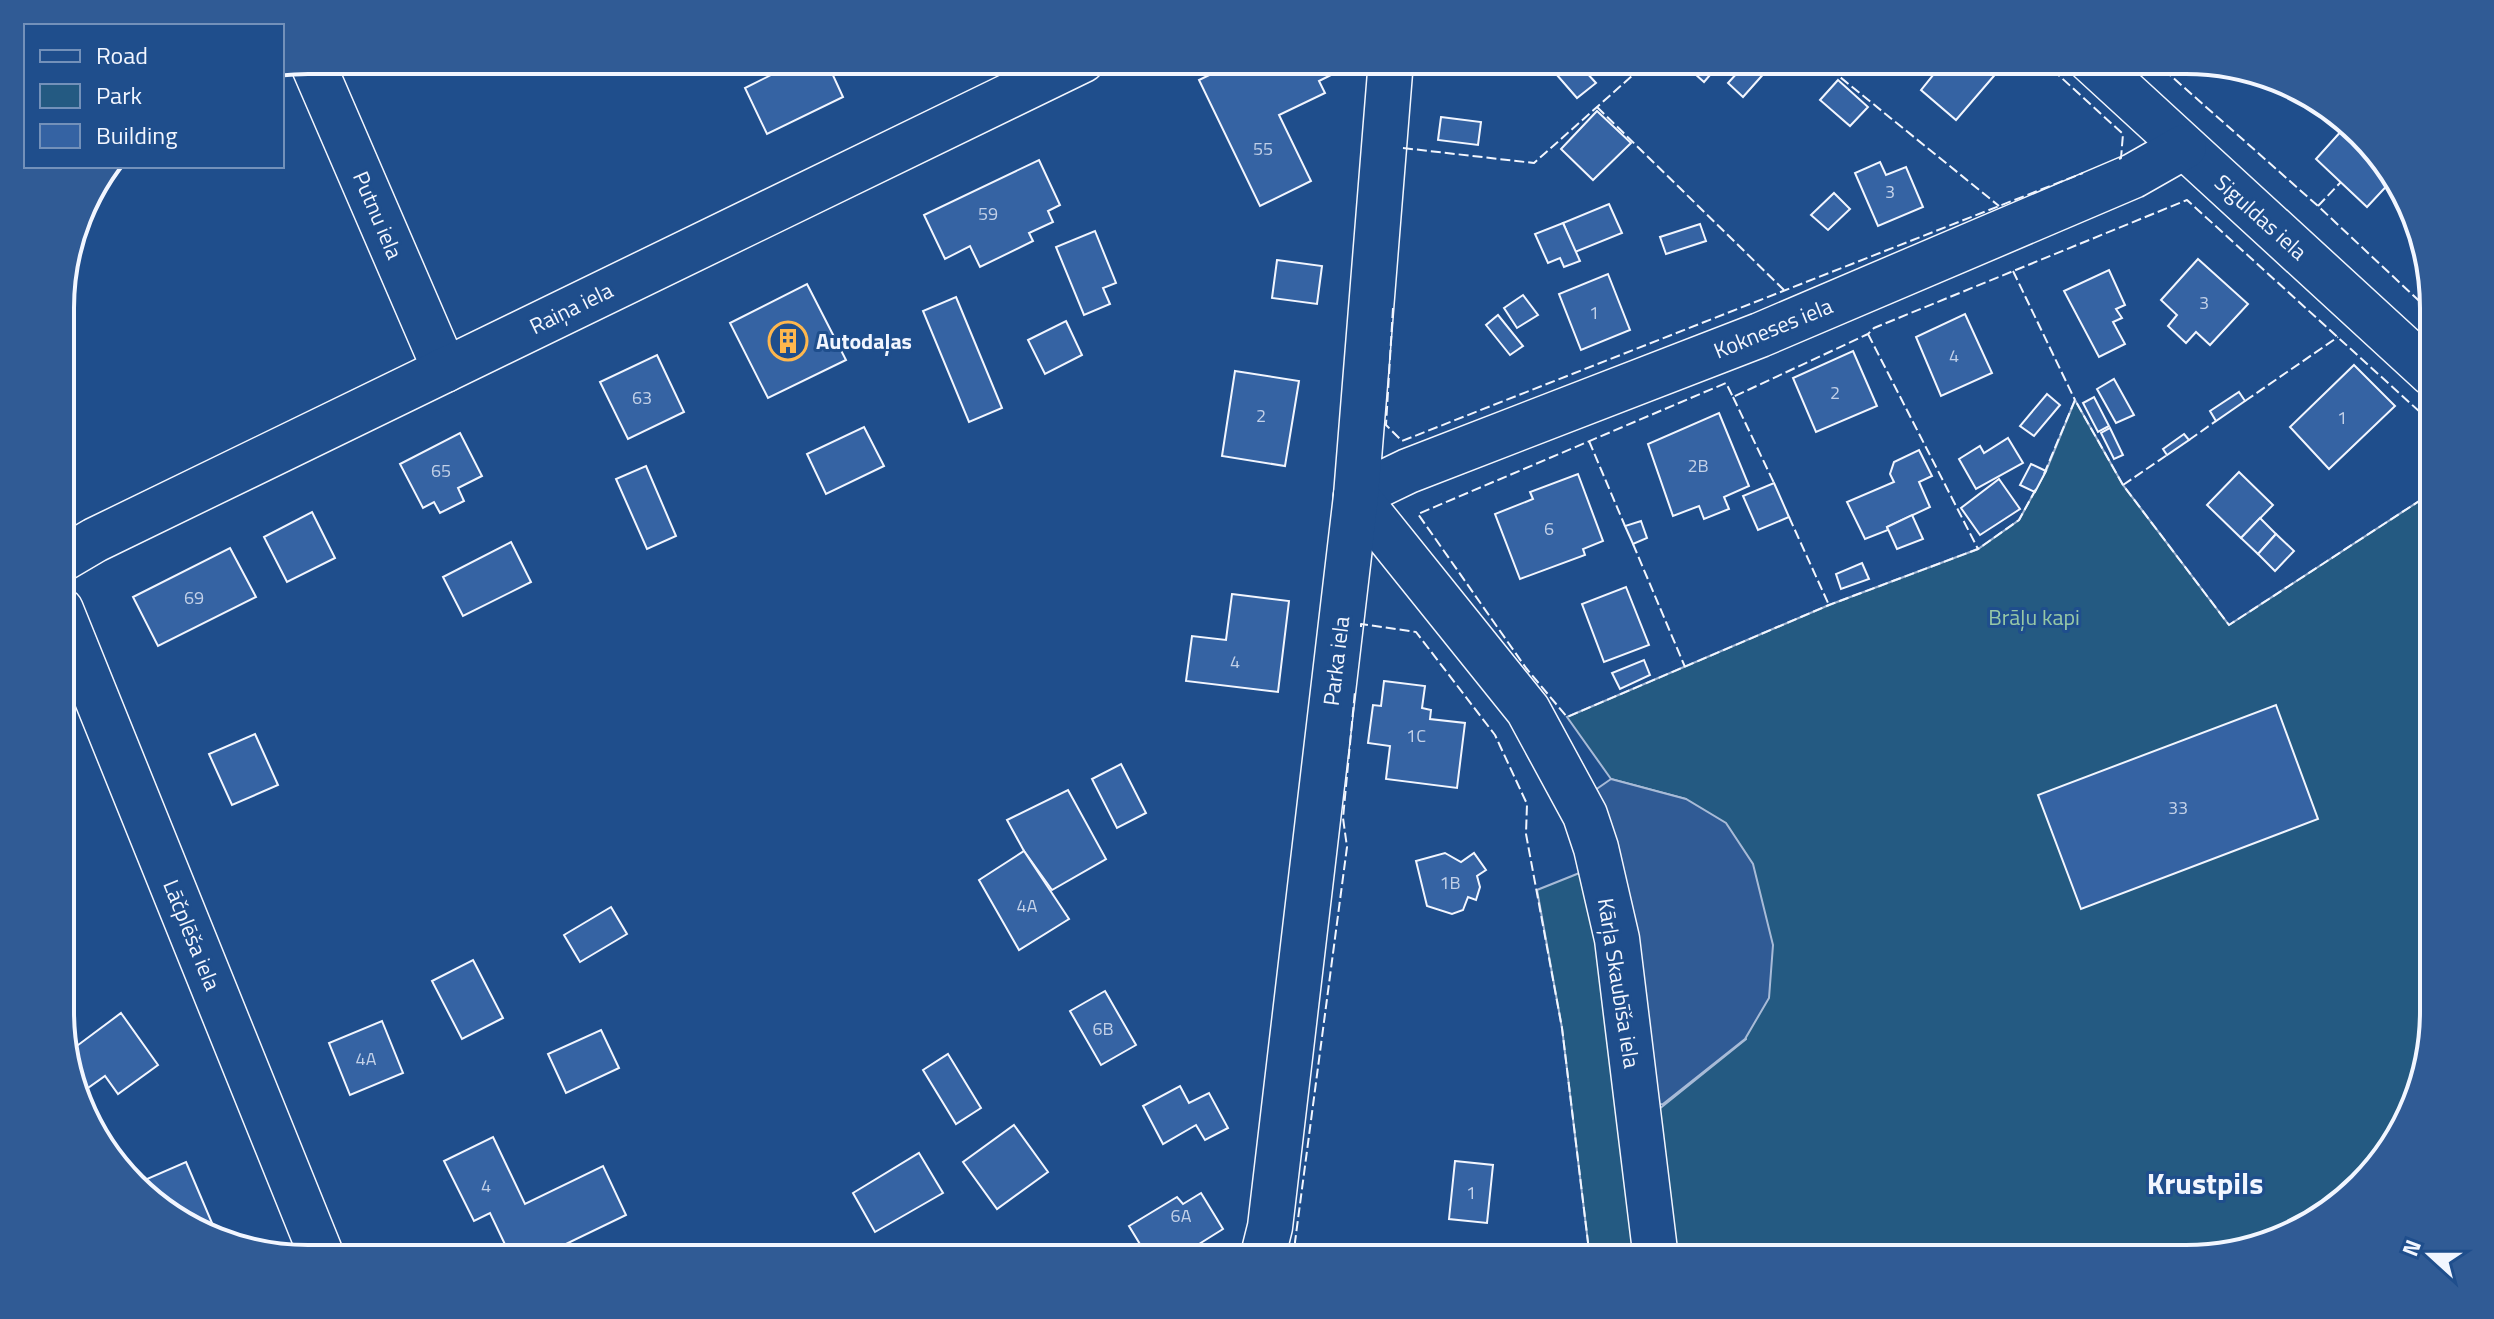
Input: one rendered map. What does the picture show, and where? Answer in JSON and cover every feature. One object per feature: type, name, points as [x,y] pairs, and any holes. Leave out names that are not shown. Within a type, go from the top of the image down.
[{"type":"street","name":"Putnu iela","points":[[317,74],[445,370]]},
{"type":"street","name":"Raiņa iela","points":[[75,552],[1054,74]]},
{"type":"street","name":"Parka iela","points":[[1266,1244],[1356,496],[1390,74]]},
{"type":"street","name":"Siguldas iela","points":[[2105,74],[2420,363]]},
{"type":"street","name":"Kokneses iela","points":[[1356,496],[1408,471],[1760,335],[2133,176],[2184,147]]},
{"type":"street","name":"Kārļa Skaubīša iela","points":[[1356,496],[1528,710],[1585,815],[1596,848],[1617,939],[1654,1244]]},
{"type":"street","name":"Lāčplēša iela","points":[[75,643],[317,1245]]},
{"type":"green space","name":"Brāļu kapi","points":[[2075,400],[2123,485],[2229,625],[2420,500],[2420,1011],[2415,1056],[2408,1086],[2396,1114],[2381,1141],[2362,1165],[2316,1206],[2261,1233],[2231,1240],[2201,1244],[1664,1244],[1648,1118],[1746,1039],[1686,799],[1611,779],[1567,717],[1829,605],[1978,549],[2019,520],[2046,471]]},
{"type":"green space","points":[[1587,870],[1635,1244],[1588,1244],[1562,1028],[1537,890]]},
{"type":"shaded area","points":[[1611,779],[1686,799],[1726,823],[1753,864],[1773,945],[1769,998],[1745,1039],[1663,1104],[1637,1106],[1578,802]]},
{"type":"building","points":[[773,74],[832,74],[843,97],[767,134],[745,88]]},
{"type":"building","points":[[1211,74],[1333,74],[1319,81],[1325,93],[1279,115],[1311,181],[1260,206],[1199,80]]},
{"type":"building","points":[[1556,74],[1588,74],[1596,83],[1577,98]]},
{"type":"building","points":[[1695,74],[1711,74],[1704,82]]},
{"type":"building","points":[[1736,74],[1763,74],[1743,97],[1728,83]]},
{"type":"building","points":[[1934,74],[1996,74],[1956,120],[1921,90]]},
{"type":"building","points":[[1838,80],[1868,107],[1850,126],[1820,100]]},
{"type":"building","points":[[1597,111],[1631,143],[1593,180],[1561,149]]},
{"type":"building","points":[[1441,117],[1481,122],[1478,145],[1438,140]]},
{"type":"building","points":[[2340,132],[2362,154],[2386,187],[2367,207],[2316,159]]},
{"type":"building","points":[[1039,160],[1060,205],[1048,211],[1053,222],[1029,233],[1033,241],[980,267],[970,246],[945,259],[924,215]]},
{"type":"building","points":[[1880,162],[1886,175],[1906,167],[1923,207],[1878,226],[1855,173]]},
{"type":"building","points":[[1834,193],[1850,209],[1828,230],[1811,215]]},
{"type":"building","points":[[1609,204],[1622,233],[1575,252],[1563,223]]},
{"type":"building","points":[[1563,223],[1580,261],[1564,267],[1560,258],[1548,263],[1535,234]]},
{"type":"building","points":[[1700,224],[1706,241],[1666,254],[1660,237]]},
{"type":"building","points":[[1095,231],[1116,283],[1103,288],[1110,304],[1084,315],[1056,247]]},
{"type":"building","points":[[2198,259],[2248,304],[2210,345],[2196,332],[2186,343],[2168,326],[2177,315],[2161,300]]},
{"type":"building","points":[[1277,260],[1322,266],[1317,304],[1272,298]]},
{"type":"building","points":[[2109,270],[2125,305],[2116,309],[2122,318],[2113,322],[2125,344],[2099,357],[2064,291]]},
{"type":"building","points":[[1608,274],[1630,330],[1581,350],[1559,294]]},
{"type":"building","name":"Autodaļas","points":[[807,284],[846,360],[768,398],[730,323]]},
{"type":"building","points":[[1523,295],[1538,315],[1517,328],[1504,308]]},
{"type":"building","points":[[956,297],[1002,408],[969,422],[923,311]]},
{"type":"building","points":[[1965,314],[1992,373],[1941,396],[1916,337]]},
{"type":"building","points":[[1498,315],[1523,346],[1510,355],[1486,325]]},
{"type":"building","points":[[1066,321],[1082,355],[1045,374],[1028,340]]},
{"type":"building","points":[[1853,351],[1877,406],[1816,432],[1793,378]]},
{"type":"building","points":[[657,355],[684,412],[628,439],[600,382]]},
{"type":"building","points":[[2354,365],[2395,406],[2329,469],[2290,427]]},
{"type":"building","points":[[1235,371],[1299,381],[1285,466],[1222,456]]},
{"type":"building","points":[[2114,379],[2134,415],[2116,423],[2097,389]]},
{"type":"building","points":[[2239,392],[2245,401],[2216,421],[2210,411]]},
{"type":"building","points":[[2047,394],[2060,405],[2034,436],[2020,426]]},
{"type":"building","points":[[2094,397],[2109,426],[2098,432],[2083,403]]},
{"type":"building","points":[[1719,413],[1749,486],[1724,497],[1729,509],[1704,519],[1699,506],[1673,516],[1648,444]]},
{"type":"building","points":[[864,427],[884,466],[826,494],[807,454]]},
{"type":"building","points":[[2110,428],[2123,455],[2114,459],[2101,433]]},
{"type":"building","points":[[460,433],[482,476],[458,488],[464,501],[440,513],[434,502],[423,508],[400,464]]},
{"type":"building","points":[[2184,434],[2189,440],[2167,455],[2163,449]]},
{"type":"building","points":[[2008,438],[2023,463],[1976,489],[1959,459],[1980,446],[1984,453]]},
{"type":"building","points":[[1919,450],[1932,476],[1919,482],[1930,507],[1865,539],[1847,502],[1894,482],[1890,474],[1894,462]]},
{"type":"building","points":[[2031,464],[2046,471],[2035,492],[2020,485]]},
{"type":"building","points":[[646,466],[676,536],[647,549],[616,479]]},
{"type":"building","points":[[2239,472],[2273,505],[2241,538],[2207,505]]},
{"type":"building","points":[[1578,474],[1603,541],[1583,549],[1585,555],[1520,579],[1495,514],[1533,499],[1530,492]]},
{"type":"building","points":[[1999,479],[2020,509],[1980,535],[1961,508]]},
{"type":"building","points":[[1774,483],[1789,517],[1758,530],[1743,496]]},
{"type":"building","points":[[312,512],[335,558],[287,582],[264,537]]},
{"type":"building","points":[[1912,515],[1923,539],[1897,549],[1887,527]]},
{"type":"building","points":[[2260,518],[2276,534],[2258,554],[2241,538]]},
{"type":"building","points":[[1641,521],[1647,538],[1633,544],[1625,526]]},
{"type":"building","points":[[2276,534],[2294,551],[2275,571],[2258,554]]},
{"type":"building","points":[[511,542],[531,582],[463,616],[443,577]]},
{"type":"building","points":[[230,548],[256,597],[158,646],[133,597]]},
{"type":"building","points":[[1862,563],[1869,579],[1841,589],[1836,574]]},
{"type":"building","points":[[1626,587],[1649,645],[1604,662],[1582,604]]},
{"type":"building","points":[[1232,594],[1289,601],[1278,692],[1186,681],[1192,636],[1226,640]]},
{"type":"building","points":[[1644,660],[1650,675],[1620,689],[1612,673]]},
{"type":"building","points":[[1384,681],[1425,686],[1422,708],[1431,710],[1430,719],[1465,723],[1457,788],[1386,779],[1390,746],[1368,743],[1373,705],[1381,706]]},
{"type":"building","points":[[2276,705],[2318,819],[2081,909],[2038,795]]},
{"type":"building","points":[[255,734],[278,785],[232,805],[209,754]]},
{"type":"building","points":[[1121,764],[1146,813],[1117,828],[1092,779]]},
{"type":"building","points":[[1068,790],[1106,859],[1052,890],[1024,851],[1007,820]]},
{"type":"building","points":[[1024,851],[1069,919],[1019,950],[979,880]]},
{"type":"building","points":[[1445,853],[1461,862],[1474,853],[1486,870],[1477,876],[1480,887],[1476,900],[1468,897],[1463,910],[1452,914],[1427,906],[1416,861]]},
{"type":"building","points":[[611,907],[627,934],[580,962],[564,935]]},
{"type":"building","points":[[473,960],[503,1018],[462,1039],[432,981]]},
{"type":"building","points":[[1105,991],[1136,1045],[1101,1065],[1070,1011]]},
{"type":"building","points":[[121,1013],[158,1065],[118,1094],[105,1076],[88,1088],[77,1046]]},
{"type":"building","points":[[382,1021],[403,1073],[350,1095],[329,1043]]},
{"type":"building","points":[[601,1030],[619,1068],[566,1093],[548,1054]]},
{"type":"building","points":[[948,1054],[981,1108],[956,1124],[923,1070]]},
{"type":"building","points":[[1180,1086],[1189,1103],[1209,1093],[1228,1128],[1205,1140],[1196,1125],[1163,1144],[1143,1106]]},
{"type":"building","points":[[1014,1125],[1048,1172],[997,1209],[963,1162]]},
{"type":"building","points":[[493,1137],[525,1204],[603,1166],[626,1215],[564,1245],[505,1245],[490,1213],[474,1221],[444,1161]]},
{"type":"building","points":[[919,1153],[943,1193],[875,1232],[853,1193]]},
{"type":"building","points":[[1455,1161],[1493,1165],[1487,1223],[1449,1219]]},
{"type":"building","points":[[186,1162],[212,1223],[178,1206],[146,1179]]},
{"type":"building","points":[[1201,1193],[1223,1229],[1198,1245],[1140,1245],[1129,1226],[1177,1197],[1183,1204]]},
{"type":"fence","points":[[1403,148],[1534,163],[1634,74]]},
{"type":"fence","points":[[1836,74],[1999,206]]},
{"type":"fence","points":[[2057,74],[2123,134],[2121,158],[2117,160]]},
{"type":"fence","points":[[2169,74],[2318,206],[2420,301]]},
{"type":"fence","points":[[1597,107],[1784,290]]},
{"type":"fence","points":[[1393,308],[1386,425],[1402,441],[2083,173]]},
{"type":"fence","points":[[2318,206],[2341,182]]},
{"type":"fence","points":[[2036,489],[2019,520],[1978,549],[1829,605],[1567,717],[1526,668],[1418,514],[1726,383],[1733,397],[1868,334],[1874,328],[2187,200],[2420,412]]},
{"type":"fence","points":[[2013,271],[2075,400]]},
{"type":"fence","points":[[1868,334],[1978,549]]},
{"type":"fence","points":[[2245,401],[2338,337]]},
{"type":"fence","points":[[1733,397],[1774,483]]},
{"type":"fence","points":[[2044,474],[2075,400],[2123,485],[2229,625],[2420,500]]},
{"type":"fence","points":[[2189,440],[2216,421]]},
{"type":"fence","points":[[1589,441],[1625,526]]},
{"type":"fence","points":[[2123,485],[2167,455]]},
{"type":"fence","points":[[1789,517],[1829,605]]},
{"type":"fence","points":[[1633,544],[1685,667]]},
{"type":"fence","points":[[1361,627],[1361,624],[1416,632],[1495,735],[1527,804],[1526,834],[1562,1028],[1588,1244]]},
{"type":"fence","points":[[1295,1244],[1347,847],[1343,818],[1355,691]]},
{"type":"place","name":"Autodaļas","points":[[788,341]]},
{"type":"district","name":"Krustpils","points":[[2205,1183]]}]
